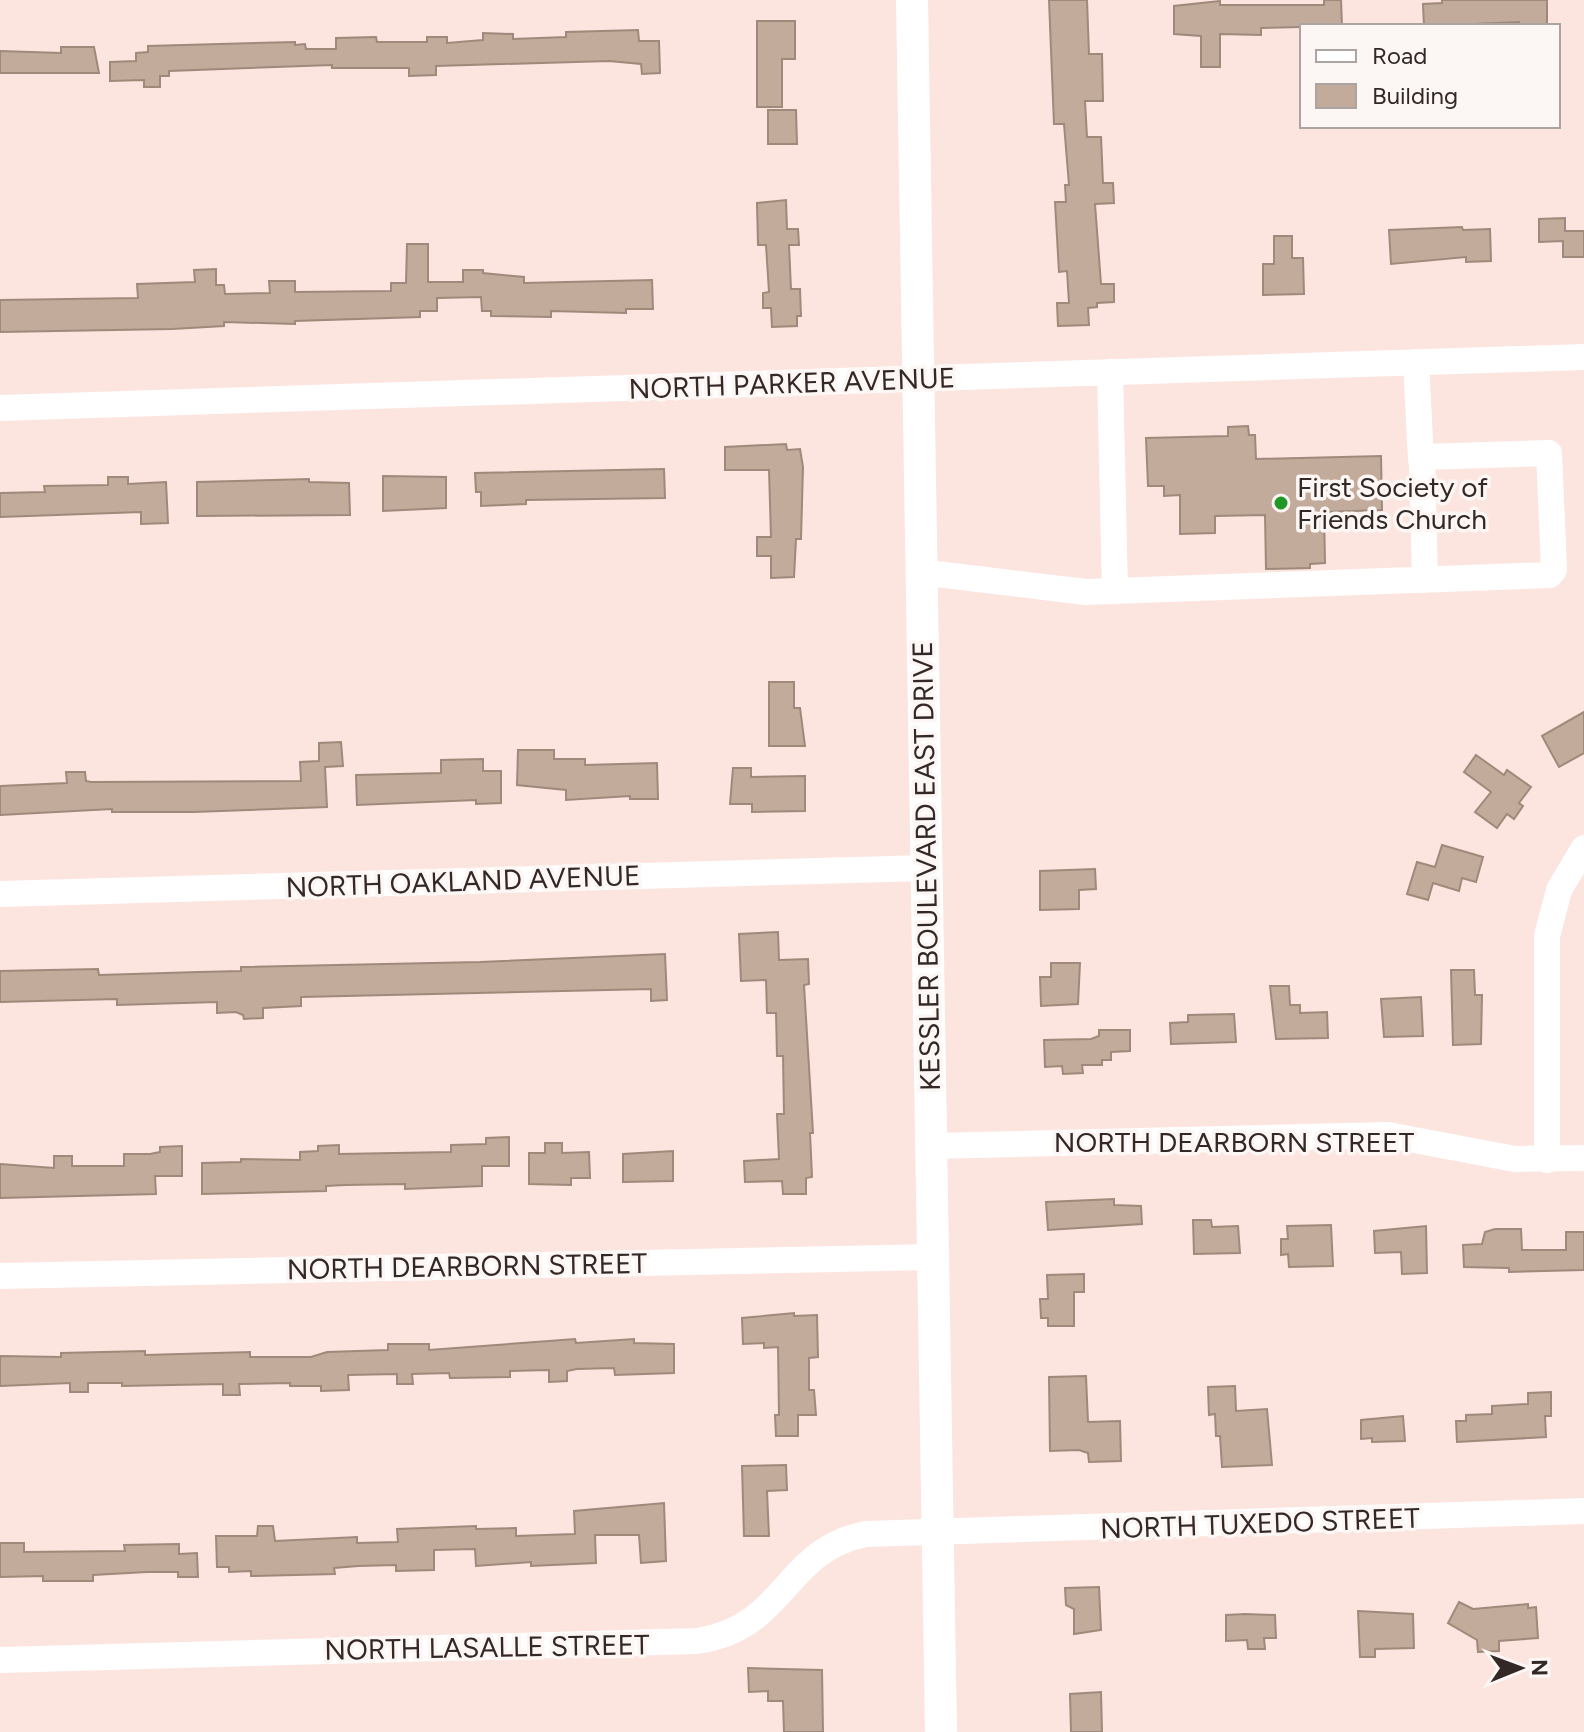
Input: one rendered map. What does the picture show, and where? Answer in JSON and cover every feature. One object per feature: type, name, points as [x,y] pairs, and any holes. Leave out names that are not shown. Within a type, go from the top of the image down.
[{"type":"main road","name":"KESSLER BOULEVARD EAST DRIVE","points":[[912,0],[941,1732]]},
{"type":"street","name":"NORTH PARKER AVENUE","points":[[0,408],[1584,357]]},
{"type":"street","points":[[1416,362],[1425,580]]},
{"type":"street","points":[[1110,372],[1115,591]]},
{"type":"street","points":[[920,572],[1086,592],[1550,575],[1554,570],[1549,453],[1425,455],[1421,460]]},
{"type":"street","points":[[1547,1160],[1547,936],[1559,890],[1584,848]]},
{"type":"street","name":"NORTH OAKLAND AVENUE","points":[[0,894],[926,868]]},
{"type":"street","name":"NORTH DEARBORN STREET","points":[[931,1146],[1388,1135],[1501,1157],[1547,1160],[1584,1158]]},
{"type":"street","name":"NORTH DEARBORN STREET","points":[[0,1276],[933,1257]]},
{"type":"street","name":"NORTH TUXEDO STREET","points":[[937,1534],[1584,1511]]},
{"type":"street","name":"NORTH LASALLE STREET","points":[[0,1660],[697,1641],[734,1631],[758,1617],[779,1598],[801,1568],[839,1542],[866,1534],[937,1534]]},
{"type":"building","points":[[1049,0],[1087,0],[1089,54],[1102,54],[1103,101],[1085,101],[1087,137],[1101,137],[1103,183],[1113,183],[1114,203],[1095,204],[1101,284],[1114,284],[1114,302],[1097,303],[1097,307],[1088,308],[1089,325],[1058,326],[1057,303],[1069,303],[1067,271],[1059,272],[1055,202],[1066,202],[1065,185],[1069,185],[1064,124],[1054,124]]},
{"type":"building","points":[[1324,0],[1341,0],[1342,24],[1261,28],[1261,35],[1220,34],[1220,67],[1201,67],[1201,36],[1174,34],[1174,6],[1220,1],[1220,5],[1324,5]]},
{"type":"building","points":[[1442,0],[1547,0],[1547,24],[1424,24],[1423,4],[1442,3]]},
{"type":"building","points":[[757,21],[795,21],[795,59],[782,59],[782,107],[757,107]]},
{"type":"building","points":[[638,30],[639,41],[659,41],[660,73],[642,74],[641,64],[609,61],[436,66],[436,75],[409,76],[409,68],[332,68],[332,65],[169,71],[169,76],[160,76],[160,87],[144,87],[144,80],[110,81],[110,62],[136,61],[136,53],[148,52],[148,46],[295,42],[295,45],[305,44],[306,49],[336,49],[336,38],[376,37],[377,42],[427,42],[427,37],[447,37],[447,43],[483,40],[483,33],[513,34],[513,39],[566,37],[566,32]]},
{"type":"building","points":[[61,47],[94,47],[99,73],[0,73],[0,51],[61,53]]},
{"type":"building","points":[[768,110],[796,110],[797,144],[768,144]]},
{"type":"building","points":[[786,200],[787,229],[798,229],[799,245],[789,245],[791,289],[800,289],[801,316],[797,316],[797,326],[772,327],[771,308],[763,308],[763,293],[769,292],[766,245],[758,245],[757,203]]},
{"type":"building","points":[[1565,218],[1565,231],[1584,231],[1584,257],[1563,257],[1563,241],[1539,242],[1539,219]]},
{"type":"building","points":[[1462,227],[1463,230],[1490,229],[1491,261],[1466,262],[1466,257],[1391,264],[1389,230]]},
{"type":"building","points":[[1274,236],[1292,236],[1292,258],[1303,258],[1304,294],[1263,295],[1263,264],[1274,264]]},
{"type":"building","points":[[407,244],[428,244],[428,282],[463,282],[463,270],[524,277],[524,283],[652,280],[653,309],[626,309],[626,313],[551,311],[551,317],[491,316],[491,311],[482,311],[481,297],[437,298],[437,311],[420,311],[420,317],[295,321],[295,324],[224,322],[224,326],[172,329],[0,332],[0,300],[138,298],[137,284],[195,282],[194,270],[216,269],[216,285],[224,285],[225,294],[270,293],[269,281],[295,281],[295,292],[391,291],[391,283],[406,283]]},
{"type":"building","name":"First Society of Friends Church","points":[[1248,426],[1249,435],[1255,435],[1256,459],[1381,456],[1382,510],[1324,512],[1325,563],[1310,564],[1310,568],[1266,569],[1265,515],[1215,516],[1215,533],[1180,534],[1180,495],[1164,496],[1164,486],[1148,486],[1146,438],[1228,436],[1228,427]]},
{"type":"building","points":[[786,444],[787,450],[800,449],[803,467],[801,539],[796,539],[794,577],[771,578],[771,556],[757,556],[757,537],[771,537],[769,470],[725,470],[725,447]]},
{"type":"building","points":[[664,469],[665,498],[526,500],[526,504],[481,506],[481,492],[476,492],[475,473]]},
{"type":"building","points":[[383,476],[446,477],[446,508],[383,511]]},
{"type":"building","points":[[108,477],[128,477],[128,484],[166,482],[168,523],[141,524],[141,512],[0,517],[0,493],[45,492],[44,486],[108,485]]},
{"type":"building","points":[[309,479],[309,482],[349,483],[350,515],[197,516],[197,482]]},
{"type":"building","points":[[769,682],[794,682],[794,708],[800,708],[805,746],[769,746]]},
{"type":"building","points":[[1584,712],[1584,753],[1559,767],[1542,736]]},
{"type":"building","points":[[341,742],[343,766],[325,767],[327,807],[193,812],[112,812],[112,809],[0,815],[0,786],[67,783],[66,772],[85,772],[86,781],[91,782],[301,781],[300,762],[319,761],[319,743]]},
{"type":"building","points":[[518,750],[554,750],[554,759],[585,759],[585,765],[657,763],[658,799],[630,799],[630,796],[566,800],[566,790],[517,785]]},
{"type":"building","points":[[1476,755],[1504,775],[1507,770],[1531,787],[1519,803],[1523,806],[1514,819],[1507,814],[1497,828],[1475,812],[1491,792],[1464,772]]},
{"type":"building","points":[[483,759],[483,771],[501,771],[501,803],[476,804],[476,800],[357,805],[356,775],[441,773],[441,760]]},
{"type":"building","points":[[733,768],[751,768],[751,777],[805,776],[805,811],[752,812],[752,804],[730,804]]},
{"type":"building","points":[[1442,845],[1483,857],[1476,882],[1462,878],[1459,891],[1433,883],[1428,900],[1407,894],[1417,862],[1435,867]]},
{"type":"building","points":[[1095,869],[1096,889],[1079,890],[1079,909],[1040,910],[1040,871]]},
{"type":"building","points":[[778,932],[779,960],[808,959],[809,984],[804,985],[813,1133],[810,1133],[812,1177],[806,1178],[806,1194],[783,1194],[782,1181],[745,1182],[744,1161],[779,1159],[777,1114],[784,1114],[783,1056],[777,1056],[776,1013],[767,1013],[766,980],[741,981],[739,934]]},
{"type":"building","points":[[665,954],[667,1000],[651,1001],[651,989],[301,997],[301,1006],[263,1008],[263,1018],[244,1019],[236,1012],[217,1013],[217,1002],[117,1005],[117,999],[0,1002],[0,971],[98,969],[99,975],[241,971],[241,967]]},
{"type":"building","points":[[1051,963],[1080,963],[1078,1004],[1041,1006],[1040,977],[1051,977]]},
{"type":"building","points":[[1451,970],[1474,970],[1475,995],[1482,995],[1481,1044],[1453,1045]]},
{"type":"building","points":[[1270,986],[1289,986],[1290,1005],[1300,1005],[1300,1013],[1327,1012],[1328,1038],[1276,1039]]},
{"type":"building","points":[[1421,997],[1423,1036],[1384,1037],[1381,999]]},
{"type":"building","points":[[1234,1014],[1236,1042],[1171,1044],[1170,1023],[1188,1022],[1188,1015]]},
{"type":"building","points":[[1099,1030],[1130,1030],[1130,1051],[1111,1052],[1111,1060],[1102,1060],[1102,1065],[1082,1065],[1083,1073],[1063,1074],[1062,1066],[1045,1067],[1044,1040],[1091,1039],[1099,1036]]},
{"type":"building","points":[[509,1137],[509,1166],[482,1166],[482,1186],[405,1189],[405,1184],[345,1185],[326,1186],[326,1191],[202,1194],[202,1163],[241,1162],[241,1159],[300,1160],[300,1152],[318,1151],[318,1146],[339,1145],[339,1154],[451,1152],[451,1145],[486,1144],[486,1138]]},
{"type":"building","points":[[545,1143],[562,1143],[562,1153],[589,1152],[590,1178],[571,1178],[571,1185],[529,1184],[529,1153],[545,1153]]},
{"type":"building","points":[[182,1146],[182,1176],[155,1176],[156,1194],[0,1198],[0,1164],[54,1168],[54,1156],[72,1156],[72,1166],[124,1166],[124,1154],[150,1154],[160,1152],[160,1147]]},
{"type":"building","points":[[673,1151],[673,1181],[623,1182],[623,1154]]},
{"type":"building","points":[[1114,1199],[1114,1205],[1141,1206],[1142,1224],[1048,1230],[1046,1202]]},
{"type":"building","points":[[1193,1220],[1211,1220],[1212,1227],[1238,1226],[1240,1253],[1194,1254]]},
{"type":"building","points":[[1331,1225],[1333,1266],[1289,1267],[1288,1254],[1281,1255],[1281,1239],[1288,1239],[1287,1226]]},
{"type":"building","points":[[1426,1226],[1427,1273],[1402,1274],[1401,1252],[1375,1253],[1374,1231]]},
{"type":"building","points":[[1521,1229],[1522,1250],[1566,1250],[1566,1232],[1584,1232],[1584,1270],[1509,1272],[1509,1268],[1464,1267],[1463,1245],[1482,1244],[1485,1232]]},
{"type":"building","points":[[1084,1274],[1084,1292],[1074,1292],[1074,1326],[1048,1326],[1048,1318],[1041,1318],[1040,1299],[1048,1299],[1047,1275]]},
{"type":"building","points":[[794,1313],[794,1316],[817,1315],[818,1357],[809,1358],[809,1390],[814,1390],[816,1415],[798,1415],[798,1436],[776,1436],[775,1415],[779,1415],[778,1347],[764,1348],[764,1343],[743,1344],[742,1318]]},
{"type":"building","points":[[575,1339],[576,1343],[634,1339],[634,1343],[674,1344],[674,1373],[615,1375],[614,1368],[577,1369],[567,1371],[567,1381],[549,1382],[549,1370],[510,1371],[510,1377],[450,1378],[449,1373],[412,1374],[413,1384],[397,1384],[397,1374],[348,1375],[349,1390],[321,1391],[321,1386],[290,1386],[290,1383],[239,1384],[240,1395],[223,1395],[223,1384],[122,1386],[122,1383],[88,1383],[88,1392],[70,1392],[70,1383],[0,1386],[0,1356],[61,1357],[61,1353],[145,1351],[145,1355],[250,1352],[250,1357],[311,1357],[327,1352],[388,1350],[388,1344],[429,1344],[429,1350]]},
{"type":"building","points":[[1086,1376],[1088,1422],[1120,1421],[1121,1461],[1089,1462],[1088,1453],[1079,1450],[1050,1451],[1049,1377]]},
{"type":"building","points":[[1235,1386],[1236,1411],[1267,1409],[1272,1465],[1222,1467],[1215,1414],[1209,1415],[1208,1387]]},
{"type":"building","points":[[1551,1392],[1551,1416],[1545,1416],[1546,1437],[1457,1442],[1456,1421],[1466,1421],[1466,1415],[1492,1414],[1492,1406],[1528,1404],[1528,1393]]},
{"type":"building","points":[[1403,1416],[1405,1441],[1372,1442],[1372,1438],[1361,1439],[1361,1420]]},
{"type":"building","points":[[786,1465],[787,1490],[767,1491],[769,1536],[744,1536],[742,1466]]},
{"type":"building","points":[[664,1503],[666,1561],[641,1563],[639,1535],[595,1535],[596,1563],[531,1566],[531,1562],[476,1566],[475,1549],[434,1550],[434,1570],[396,1571],[396,1565],[358,1566],[334,1568],[335,1574],[251,1576],[251,1571],[229,1572],[229,1567],[217,1567],[216,1536],[257,1536],[258,1526],[273,1526],[275,1541],[357,1537],[357,1543],[398,1542],[397,1529],[476,1526],[476,1529],[516,1528],[516,1536],[575,1534],[574,1511]]},
{"type":"building","points":[[0,1543],[24,1543],[24,1552],[125,1551],[124,1545],[179,1544],[179,1554],[197,1553],[198,1577],[178,1577],[178,1572],[147,1572],[93,1575],[93,1581],[43,1581],[43,1576],[0,1577]]},
{"type":"building","points":[[1099,1587],[1101,1630],[1074,1634],[1074,1609],[1066,1605],[1065,1588]]},
{"type":"building","points":[[1459,1602],[1473,1609],[1528,1604],[1528,1608],[1536,1607],[1538,1638],[1499,1641],[1499,1651],[1478,1652],[1477,1640],[1448,1623]]},
{"type":"building","points":[[1358,1611],[1413,1614],[1414,1648],[1375,1649],[1375,1657],[1360,1657]]},
{"type":"building","points":[[1226,1615],[1275,1615],[1276,1638],[1264,1638],[1265,1649],[1248,1649],[1247,1640],[1226,1641]]},
{"type":"building","points":[[748,1668],[822,1670],[823,1732],[784,1732],[783,1701],[768,1701],[768,1691],[749,1692]]},
{"type":"building","points":[[1101,1692],[1102,1732],[1071,1732],[1070,1694]]},
{"type":"place","name":"First Society of Friends Church","points":[[1281,503]]}]
